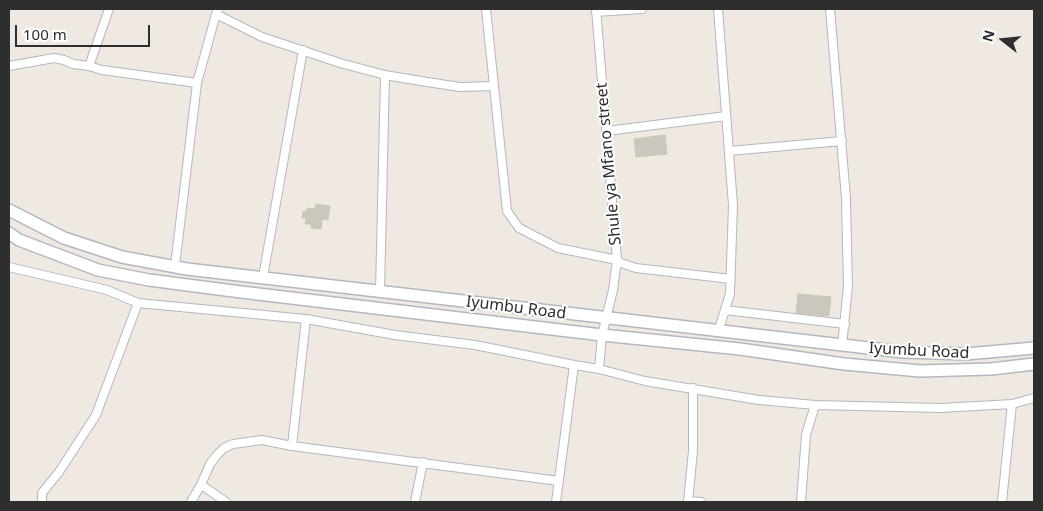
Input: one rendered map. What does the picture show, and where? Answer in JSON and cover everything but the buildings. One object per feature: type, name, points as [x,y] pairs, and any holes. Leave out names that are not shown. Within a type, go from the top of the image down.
[{"type":"main road","name":"Iyumbu Road","points":[[9,210],[64,238],[122,257],[175,266],[718,332],[903,352],[966,354],[1034,348]]},
{"type":"main road","name":"Iyumbu Road","points":[[9,233],[19,240],[98,270],[149,280],[602,335],[740,349],[844,364],[920,371],[991,369],[1034,364]]},
{"type":"street","points":[[89,66],[108,9]]},
{"type":"street","points":[[486,9],[508,211],[519,228],[558,248],[617,260],[621,264],[636,268],[731,279]]},
{"type":"street","points":[[596,10],[642,9]]},
{"type":"street","points":[[718,9],[733,204],[730,294],[718,332]]},
{"type":"street","points":[[830,9],[846,198],[848,286],[842,346]]},
{"type":"street","name":"Shule ya Mfano street","points":[[596,10],[617,260],[613,290],[602,335],[599,369]]},
{"type":"street","points":[[175,266],[196,83],[217,12],[262,36],[340,63],[385,75],[460,86],[494,86]]},
{"type":"street","points":[[263,277],[303,50]]},
{"type":"street","points":[[9,66],[54,58],[102,70],[196,83]]},
{"type":"street","points":[[380,291],[385,75]]},
{"type":"street","points":[[607,131],[726,116]]},
{"type":"street","points":[[729,151],[842,141]]},
{"type":"street","points":[[9,268],[107,290],[138,303],[306,319],[395,335],[475,345],[645,380],[760,400],[815,405],[941,408],[1012,404],[1034,398]]},
{"type":"street","points":[[42,502],[42,493],[59,472],[96,415],[138,303]]},
{"type":"street","points":[[725,310],[845,324]]},
{"type":"street","points":[[292,446],[306,319]]},
{"type":"street","points":[[556,502],[574,365]]},
{"type":"street","points":[[693,388],[693,451],[688,502],[701,502]]},
{"type":"street","points":[[1002,502],[1012,404]]},
{"type":"street","points":[[801,502],[806,435],[815,405]]},
{"type":"street","points":[[191,502],[210,464],[224,448],[233,444],[262,440],[292,446],[424,462],[559,482]]},
{"type":"street","points":[[415,502],[424,462]]},
{"type":"street","points":[[200,487],[205,486],[226,502]]}]
